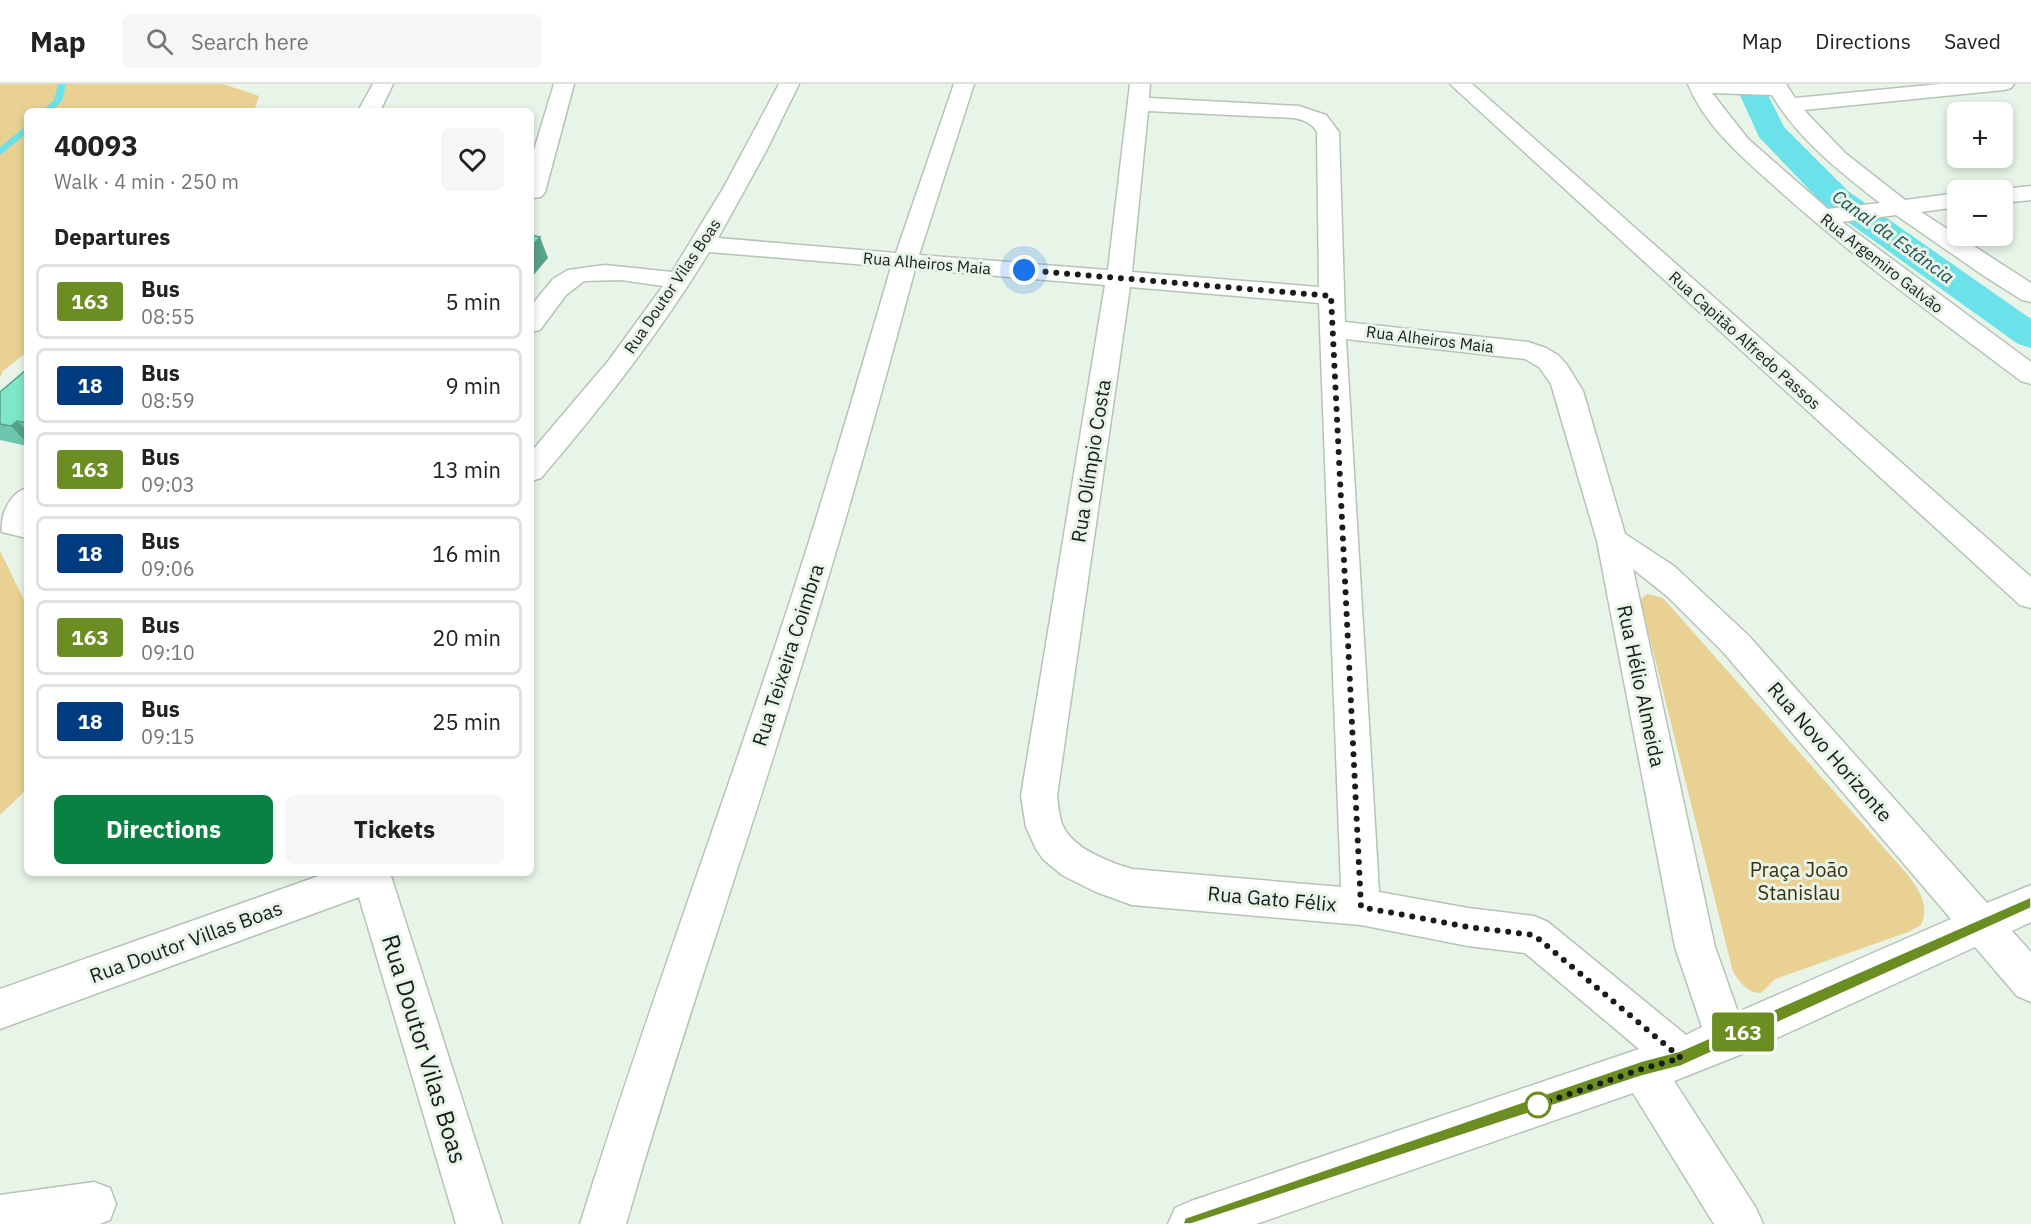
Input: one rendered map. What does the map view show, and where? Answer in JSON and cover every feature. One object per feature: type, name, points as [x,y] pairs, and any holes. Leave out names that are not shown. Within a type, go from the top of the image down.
[{"type":"street","points":[[371,108],[383,84]]},
{"type":"street","points":[[534,189],[564,84]]},
{"type":"street","name":"Rua Doutor Vilas Boas","points":[[534,467],[630,351],[702,244],[765,133],[789,84]]},
{"type":"street","name":"Rua Teixeira Coimbra","points":[[603,1224],[638,1106],[810,589],[905,261],[964,84]]},
{"type":"street","name":"Rua Capitão Alfredo Passos","points":[[1460,84],[2031,596]]},
{"type":"street","points":[[1698,85],[1781,93],[2004,84]]},
{"type":"street","name":"Rua Argemiro Galvão","points":[[1698,85],[1704,99],[1740,144],[1826,217],[1849,240],[2031,375]]},
{"type":"street","points":[[1781,93],[1821,146],[1895,207],[2031,294]]},
{"type":"street","points":[[1138,94],[1311,114],[1325,124],[1328,132],[1332,328],[1361,907]]},
{"type":"street","name":"Rua Olímpio Costa","points":[[1049,837],[1042,818],[1039,796],[1119,278],[1138,94]]},
{"type":"street","points":[[2013,195],[2031,193]]},
{"type":"street","points":[[1826,217],[1947,201]]},
{"type":"street","name":"Rua Alheiros Maia","points":[[702,244],[1331,296]]},
{"type":"street","points":[[534,320],[564,283],[580,274],[598,273],[678,280]]},
{"type":"street","name":"Rua Alheiros Maia","points":[[1332,328],[1528,351]]},
{"type":"street","name":"Rua Hélio Almeida","points":[[1528,351],[1542,355],[1553,364],[1569,391],[1612,541],[1695,947],[1727,1039]]},
{"type":"street","points":[[24,502],[11,520],[13,524],[24,526]]},
{"type":"street","name":"Rua Novo Horizonte","points":[[1612,541],[1636,553],[1655,567],[1736,644],[2031,982]]},
{"type":"street","name":"Rua Gato Félix","points":[[1049,837],[1075,862],[1101,878],[1132,887],[1361,907],[1468,927],[1534,935],[1661,1064],[1740,1224]]},
{"type":"street","name":"Rua Doutor Villas Boas","points":[[0,1009],[366,876]]},
{"type":"street","name":"Rua Doutor Vilas Boas","points":[[372,876],[479,1224]]},
{"type":"street","points":[[1191,1224],[1661,1064],[1727,1039],[2031,903]]},
{"type":"street","points":[[0,1218],[94,1204]]},
{"type":"green space","points":[[0,84],[223,84],[259,96],[255,108],[24,108],[24,354],[3,371],[0,378]]},
{"type":"green space","points":[[0,551],[24,600],[24,792],[0,815]]},
{"type":"green space","name":"Praça João Stanislau","points":[[1648,594],[1663,598],[1907,874],[1924,904],[1921,925],[1908,932],[1775,979],[1761,993],[1748,989],[1741,983],[1733,972],[1640,599]]},
{"type":"building","points":[[534,236],[540,237],[534,244]]},
{"type":"building","points":[[24,372],[24,422],[17,421],[11,426],[0,424],[0,392]]},
{"type":"waterway","points":[[50,108],[58,101],[62,84]]},
{"type":"waterway","name":"Canal da Estância","points":[[1754,93],[1770,131],[1836,198],[2031,336]]},
{"type":"waterway","points":[[0,152],[24,131]]},
{"type":"bus line","name":"163","points":[[1191,1224],[1642,1069],[1681,1058],[2031,903]]},
{"type":"route","points":[[1024,270],[1331,296],[1361,907],[1468,927],[1534,935],[1681,1058],[1529,1108],[1538,1105]]}]
